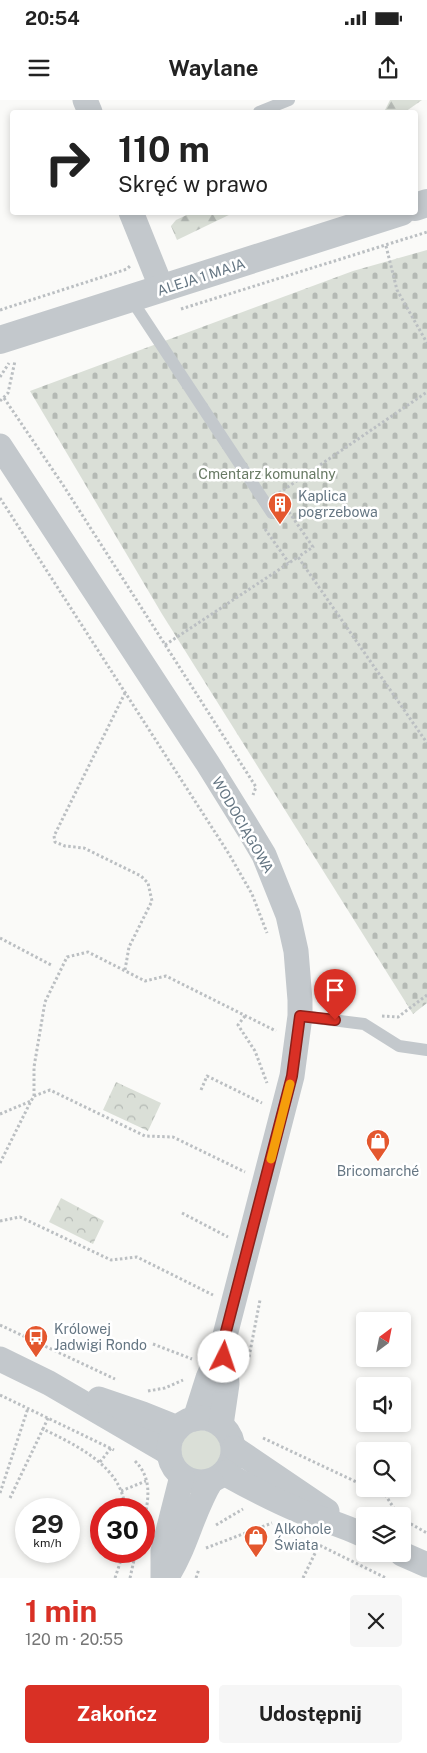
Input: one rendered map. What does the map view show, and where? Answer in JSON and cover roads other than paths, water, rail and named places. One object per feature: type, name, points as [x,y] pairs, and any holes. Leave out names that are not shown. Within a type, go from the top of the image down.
[{"type":"street","points":[[132,215],[162,289]]},
{"type":"street","name":"ALEJA 1 MAJA","points":[[8,354],[131,299],[392,215]]},
{"type":"street","name":"WODOCIĄGOWA","points":[[0,446],[208,764],[264,855],[288,915],[296,951],[300,1000],[288,1020],[292,1076],[223,1343],[186,1424]]},
{"type":"street","name":"WODOCIĄGOWA","points":[[221,1425],[227,1384],[223,1343]]},
{"type":"street","points":[[0,1359],[49,1383],[169,1453]]},
{"type":"street","points":[[49,1383],[143,1414],[186,1424],[208,1419],[221,1425],[228,1431],[234,1448],[230,1466],[217,1477],[199,1504],[176,1562],[164,1578]]},
{"type":"street","points":[[186,1424],[173,1436],[169,1453],[171,1462],[182,1476],[190,1481],[200,1482],[217,1477],[256,1491],[301,1512],[356,1532]]},
{"type":"street","points":[[234,1448],[267,1472],[310,1498],[356,1531]]},
{"type":"street","points":[[164,1578],[163,1551],[182,1476]]},
{"type":"street","points":[[411,1558],[427,1565]]},
{"type":"lane","points":[[264,110],[289,100]]},
{"type":"lane","points":[[131,299],[272,513]]},
{"type":"lane","points":[[288,1020],[364,1024],[399,1046],[426,1052]]},
{"type":"place","name":"Kaplica pogrzebowa","points":[[280,525]]},
{"type":"place","name":"Bricomarché","points":[[378,1162]]},
{"type":"place","name":"Królowej Jadwigi Rondo","points":[[36,1358]]},
{"type":"place","name":"Alkohole Świata","points":[[256,1558]]},
{"type":"park label","name":"Cmentarz komunalny","points":[[267,474]]}]
